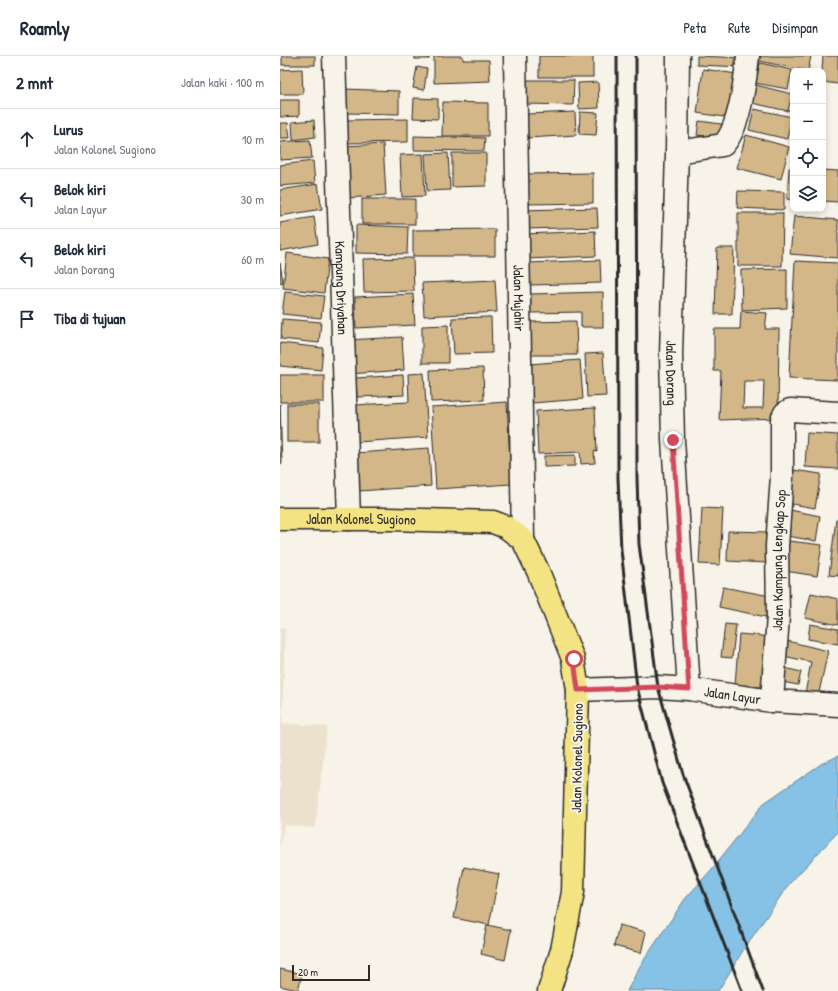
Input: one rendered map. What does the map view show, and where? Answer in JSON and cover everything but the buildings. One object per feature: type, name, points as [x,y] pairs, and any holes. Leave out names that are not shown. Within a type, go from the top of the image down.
[{"type":"main road","name":"Jalan Kolonel Sugiono","points":[[280,519],[390,519],[493,522],[506,527],[523,540],[538,571],[574,659],[578,690],[573,892],[562,950],[549,991]]},
{"type":"street","name":"Kampung Driyahan","points":[[334,56],[349,519]]},
{"type":"street","name":"Jalan Mujahir","points":[[515,56],[523,540]]},
{"type":"street","name":"Jalan Dorang","points":[[678,56],[677,152],[671,355],[673,440],[689,689]]},
{"type":"street","points":[[677,152],[723,145],[728,140],[732,134],[738,115],[748,56]]},
{"type":"street","name":"Jalan Kampung Lengkap Sop","points":[[772,701],[778,616],[777,546],[782,476],[782,419],[785,412],[790,410],[838,413]]},
{"type":"street","name":"Jalan Layur","points":[[578,690],[658,687],[689,689],[772,701],[838,705]]},
{"type":"shaded area","points":[[280,628],[285,628],[282,723],[327,727],[315,828],[284,825],[280,850]]},
{"type":"water","points":[[838,756],[838,832],[789,884],[744,949],[718,991],[627,991],[640,966],[685,899],[712,869],[764,803],[821,764]]},
{"type":"railway","points":[[617,56],[618,478],[621,550],[637,687],[662,783],[742,991]]},
{"type":"railway","points":[[636,56],[637,478],[639,544],[658,687],[683,774],[763,991]]},
{"type":"route","points":[[574,659],[578,690],[637,687],[689,689],[673,440]]}]
